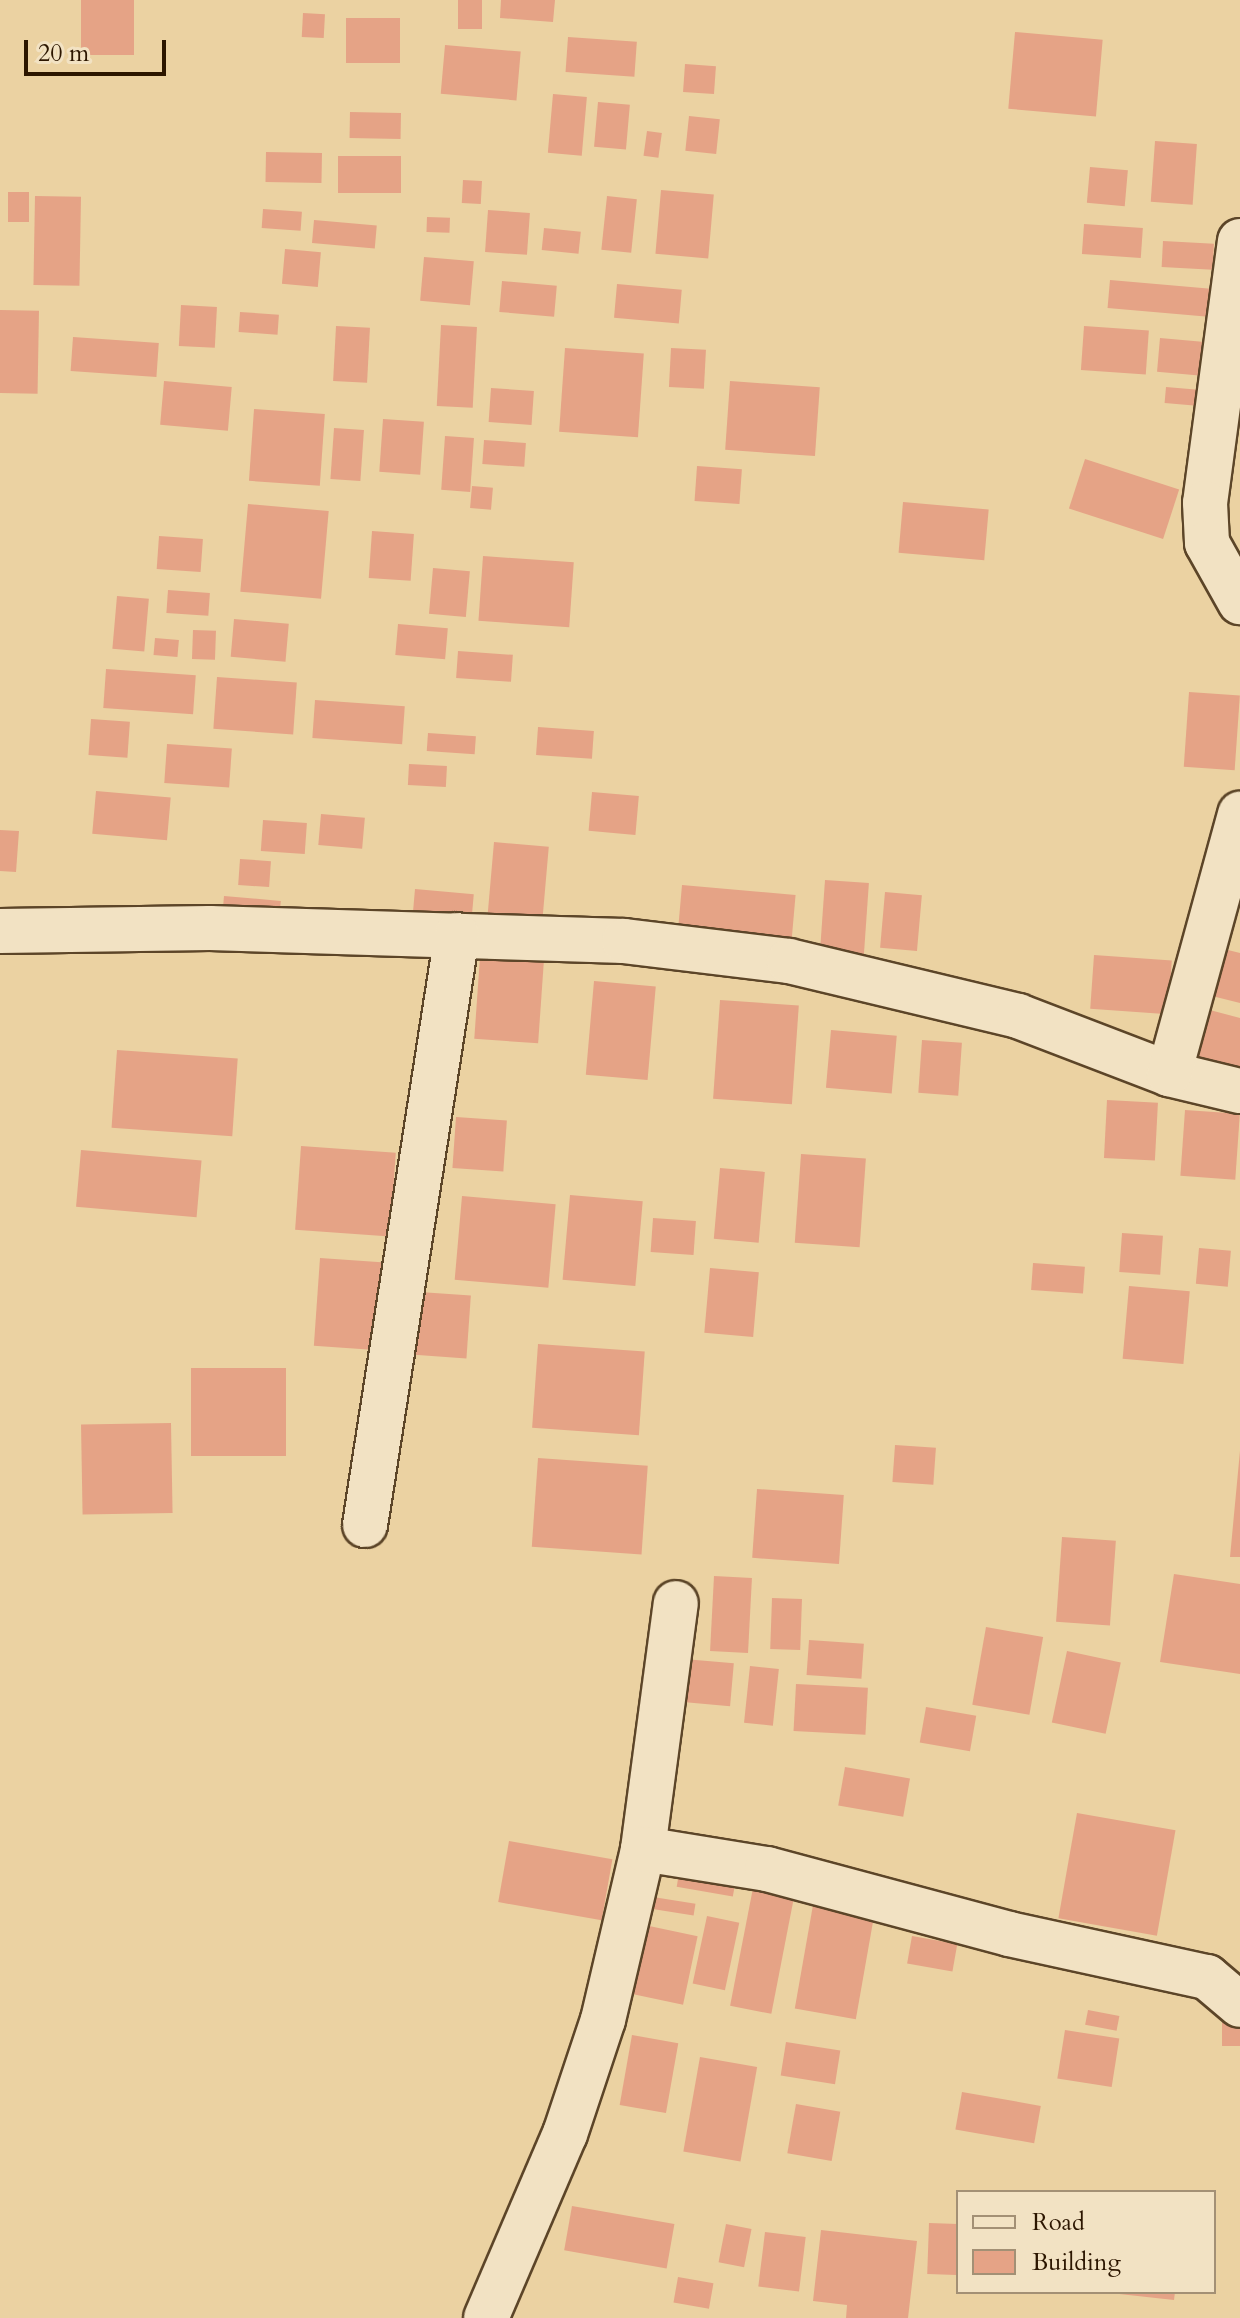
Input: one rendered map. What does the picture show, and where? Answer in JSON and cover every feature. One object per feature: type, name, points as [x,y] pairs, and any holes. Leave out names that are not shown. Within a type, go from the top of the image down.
[{"type":"street","points":[[1240,241],[1223,505],[1207,543],[1240,602]]},
{"type":"street","points":[[1169,1074],[1240,814]]},
{"type":"street","points":[[0,931],[210,928],[624,941],[789,961],[1018,1016],[1169,1074],[1240,1091]]},
{"type":"street","points":[[365,1525],[457,935]]},
{"type":"street","points":[[486,2318],[570,2119],[603,2020],[643,1849],[676,1603]]},
{"type":"street","points":[[643,1849],[767,1869],[1009,1934],[1207,1977],[1240,2005]]},
{"type":"building","points":[[81,0],[134,0],[134,55],[81,55]]},
{"type":"building","points":[[458,0],[482,0],[482,29],[458,29]]},
{"type":"building","points":[[501,0],[555,0],[553,22],[500,18]]},
{"type":"building","points":[[303,13],[325,14],[324,38],[302,37]]},
{"type":"building","points":[[346,18],[400,18],[400,63],[346,63]]},
{"type":"building","points":[[1015,32],[1103,40],[1096,116],[1008,109]]},
{"type":"building","points":[[568,37],[637,42],[634,77],[566,72]]},
{"type":"building","points":[[445,45],[521,52],[516,100],[441,94]]},
{"type":"building","points":[[685,64],[716,66],[714,94],[683,92]]},
{"type":"building","points":[[553,94],[587,97],[582,156],[548,153]]},
{"type":"building","points":[[598,102],[630,105],[626,150],[594,147]]},
{"type":"building","points":[[350,112],[401,113],[401,139],[350,138]]},
{"type":"building","points":[[689,116],[720,119],[716,154],[685,151]]},
{"type":"building","points":[[647,131],[662,133],[658,158],[644,156]]},
{"type":"building","points":[[1155,141],[1197,144],[1193,205],[1151,202]]},
{"type":"building","points":[[266,152],[322,153],[321,183],[265,182]]},
{"type":"building","points":[[338,156],[401,156],[401,193],[338,193]]},
{"type":"building","points":[[1090,167],[1128,170],[1125,206],[1087,203]]},
{"type":"building","points":[[463,180],[482,181],[481,204],[462,203]]},
{"type":"building","points":[[661,190],[714,195],[708,258],[655,254]]},
{"type":"building","points":[[8,192],[29,192],[29,222],[8,222]]},
{"type":"building","points":[[35,196],[81,197],[79,286],[33,285]]},
{"type":"building","points":[[607,196],[637,199],[631,253],[601,250]]},
{"type":"building","points":[[263,209],[302,212],[301,231],[262,228]]},
{"type":"building","points":[[488,210],[530,213],[527,255],[485,252]]},
{"type":"building","points":[[427,217],[450,218],[449,233],[426,232]]},
{"type":"building","points":[[314,220],[377,225],[375,248],[312,243]]},
{"type":"building","points":[[1084,224],[1143,228],[1141,258],[1082,254]]},
{"type":"building","points":[[544,228],[581,232],[578,254],[542,250]]},
{"type":"building","points":[[1163,241],[1214,244],[1213,270],[1162,267]]},
{"type":"building","points":[[285,249],[321,252],[318,287],[282,284]]},
{"type":"building","points":[[424,257],[474,261],[470,305],[420,301]]},
{"type":"building","points":[[1110,280],[1211,289],[1208,317],[1108,308]]},
{"type":"building","points":[[502,281],[557,286],[554,317],[499,312]]},
{"type":"building","points":[[617,284],[682,290],[679,324],[614,318]]},
{"type":"building","points":[[181,305],[217,307],[215,348],[179,346]]},
{"type":"building","points":[[0,310],[39,311],[38,394],[0,393]]},
{"type":"building","points":[[240,312],[279,315],[278,335],[239,332]]},
{"type":"building","points":[[441,325],[477,327],[473,408],[437,406]]},
{"type":"building","points":[[336,326],[370,328],[367,383],[333,381]]},
{"type":"building","points":[[1084,326],[1149,331],[1146,374],[1081,370]]},
{"type":"building","points":[[73,337],[159,343],[156,377],[71,371]]},
{"type":"building","points":[[1160,338],[1219,343],[1216,377],[1157,372]]},
{"type":"building","points":[[565,348],[644,354],[638,437],[559,432]]},
{"type":"building","points":[[671,348],[706,350],[704,389],[669,387]]},
{"type":"building","points":[[164,381],[232,387],[228,431],[160,425]]},
{"type":"building","points":[[730,381],[820,387],[815,456],[725,450]]},
{"type":"building","points":[[1166,387],[1210,391],[1208,407],[1165,403]]},
{"type":"building","points":[[491,388],[534,391],[532,425],[489,422]]},
{"type":"building","points":[[254,409],[325,414],[320,486],[249,481]]},
{"type":"building","points":[[383,419],[424,422],[420,475],[379,472]]},
{"type":"building","points":[[334,428],[364,430],[360,481],[330,479]]},
{"type":"building","points":[[445,436],[474,438],[470,492],[441,490]]},
{"type":"building","points":[[484,440],[526,443],[524,467],[482,464]]},
{"type":"building","points":[[1085,459],[1179,490],[1163,539],[1069,508]]},
{"type":"building","points":[[697,466],[742,469],[739,504],[695,501]]},
{"type":"building","points":[[472,486],[493,488],[491,510],[470,508]]},
{"type":"building","points":[[903,502],[989,509],[984,560],[899,553]]},
{"type":"building","points":[[248,504],[329,511],[321,599],[240,592]]},
{"type":"building","points":[[372,531],[414,534],[411,581],[369,578]]},
{"type":"building","points":[[159,536],[203,539],[201,572],[157,569]]},
{"type":"building","points":[[483,556],[574,562],[569,627],[478,621]]},
{"type":"building","points":[[433,568],[470,571],[466,617],[429,614]]},
{"type":"building","points":[[168,590],[210,593],[208,616],[166,613]]},
{"type":"building","points":[[117,596],[149,599],[144,652],[112,649]]},
{"type":"building","points":[[234,619],[289,624],[285,662],[231,657]]},
{"type":"building","points":[[398,624],[448,628],[445,659],[395,655]]},
{"type":"building","points":[[193,630],[216,631],[215,660],[192,659]]},
{"type":"building","points":[[155,638],[179,640],[177,657],[154,655]]},
{"type":"building","points":[[458,651],[513,655],[511,682],[456,678]]},
{"type":"building","points":[[106,669],[196,675],[193,714],[103,708]]},
{"type":"building","points":[[217,677],[297,683],[293,734],[213,729]]},
{"type":"building","points":[[1189,692],[1240,696],[1235,770],[1184,767]]},
{"type":"building","points":[[315,700],[405,706],[402,744],[312,738]]},
{"type":"building","points":[[91,719],[130,722],[127,758],[88,755]]},
{"type":"building","points":[[538,727],[594,731],[592,759],[536,755]]},
{"type":"building","points":[[428,733],[476,736],[475,754],[427,751]]},
{"type":"building","points":[[167,744],[232,749],[229,787],[164,783]]},
{"type":"building","points":[[409,764],[447,766],[446,787],[408,785]]},
{"type":"building","points":[[96,791],[171,798],[167,840],[92,834]]},
{"type":"building","points":[[592,792],[639,796],[635,835],[589,831]]},
{"type":"building","points":[[321,814],[365,818],[362,849],[318,845]]},
{"type":"building","points":[[263,820],[307,823],[305,854],[261,851]]},
{"type":"building","points":[[0,830],[19,831],[16,872],[0,871]]},
{"type":"building","points":[[494,842],[549,847],[542,929],[487,925]]},
{"type":"building","points":[[240,859],[271,861],[269,887],[238,885]]},
{"type":"building","points":[[825,880],[869,883],[864,957],[820,954]]},
{"type":"building","points":[[682,885],[796,895],[791,942],[678,932]]},
{"type":"building","points":[[415,889],[474,894],[472,917],[413,912]]},
{"type":"building","points":[[885,892],[922,895],[917,951],[880,948]]},
{"type":"building","points":[[224,896],[281,901],[279,923],[222,918]]},
{"type":"building","points":[[1212,946],[1240,953],[1240,1003],[1200,993]]},
{"type":"building","points":[[1094,955],[1172,960],[1168,1014],[1090,1009]]},
{"type":"building","points":[[480,957],[544,961],[538,1043],[474,1039]]},
{"type":"building","points":[[594,981],[656,986],[648,1080],[586,1075]]},
{"type":"building","points":[[720,1000],[799,1006],[792,1104],[713,1099]]},
{"type":"building","points":[[1191,1005],[1240,1018],[1240,1081],[1176,1064]]},
{"type":"building","points":[[831,1030],[897,1036],[892,1094],[826,1088]]},
{"type":"building","points":[[922,1040],[962,1043],[958,1096],[918,1093]]},
{"type":"building","points":[[117,1050],[238,1058],[232,1136],[112,1128]]},
{"type":"building","points":[[1107,1100],[1158,1103],[1155,1161],[1104,1158]]},
{"type":"building","points":[[1185,1110],[1240,1114],[1235,1180],[1180,1176]]},
{"type":"building","points":[[456,1117],[507,1121],[503,1171],[452,1168]]},
{"type":"building","points":[[301,1146],[396,1153],[390,1236],[295,1230]]},
{"type":"building","points":[[81,1150],[202,1161],[197,1217],[76,1207]]},
{"type":"building","points":[[801,1154],[866,1159],[860,1247],[795,1243]]},
{"type":"building","points":[[720,1168],[765,1172],[759,1243],[714,1239]]},
{"type":"building","points":[[570,1195],[643,1201],[635,1286],[563,1280]]},
{"type":"building","points":[[462,1196],[556,1204],[548,1288],[455,1280]]},
{"type":"building","points":[[653,1218],[696,1221],[694,1255],[651,1252]]},
{"type":"building","points":[[1122,1233],[1163,1236],[1160,1275],[1119,1272]]},
{"type":"building","points":[[1199,1248],[1231,1251],[1228,1287],[1196,1284]]},
{"type":"building","points":[[320,1258],[385,1263],[379,1350],[314,1346]]},
{"type":"building","points":[[1033,1263],[1085,1267],[1083,1294],[1031,1290]]},
{"type":"building","points":[[710,1268],[759,1272],[753,1337],[704,1333]]},
{"type":"building","points":[[1129,1286],[1190,1291],[1183,1364],[1123,1359]]},
{"type":"building","points":[[405,1291],[471,1296],[466,1358],[401,1354]]},
{"type":"building","points":[[538,1344],[645,1351],[639,1435],[532,1428]]},
{"type":"building","points":[[191,1368],[286,1368],[286,1456],[191,1456]]},
{"type":"building","points":[[171,1423],[173,1513],[83,1515],[81,1425]]},
{"type":"building","points":[[895,1445],[936,1448],[933,1485],[892,1482]]},
{"type":"building","points":[[1240,1451],[1240,1557],[1230,1557]]},
{"type":"building","points":[[538,1458],[648,1466],[642,1554],[532,1547]]},
{"type":"building","points":[[757,1489],[844,1495],[839,1564],[752,1558]]},
{"type":"building","points":[[1062,1537],[1116,1541],[1110,1626],[1056,1622]]},
{"type":"building","points":[[1174,1574],[1240,1584],[1240,1674],[1160,1662]]},
{"type":"building","points":[[714,1576],[752,1578],[748,1653],[710,1651]]},
{"type":"building","points":[[772,1598],[802,1599],[800,1650],[770,1649]]},
{"type":"building","points":[[986,1627],[1043,1637],[1029,1715],[972,1705]]},
{"type":"building","points":[[809,1640],[864,1644],[861,1679],[807,1675]]},
{"type":"building","points":[[1067,1651],[1121,1662],[1106,1734],[1052,1722]]},
{"type":"building","points":[[684,1659],[734,1663],[730,1706],[680,1702]]},
{"type":"building","points":[[750,1666],[779,1669],[773,1726],[744,1723]]},
{"type":"building","points":[[796,1684],[868,1688],[865,1735],[794,1731]]},
{"type":"building","points":[[926,1707],[976,1716],[970,1751],[920,1742]]},
{"type":"building","points":[[845,1767],[910,1778],[903,1817],[838,1805]]},
{"type":"building","points":[[1077,1813],[1175,1830],[1157,1936],[1058,1918]]},
{"type":"building","points":[[509,1841],[612,1859],[602,1920],[498,1902]]},
{"type":"building","points":[[680,1868],[736,1878],[733,1897],[677,1887]]},
{"type":"building","points":[[753,1888],[794,1896],[771,2014],[730,2006]]},
{"type":"building","points":[[653,1897],[695,1904],[694,1916],[651,1909]]},
{"type":"building","points":[[813,1905],[874,1916],[856,2019],[795,2008]]},
{"type":"building","points":[[707,1916],[739,1923],[725,1990],[693,1983]]},
{"type":"building","points":[[635,1923],[698,1936],[683,2005],[620,1991]]},
{"type":"building","points":[[912,1936],[957,1944],[952,1972],[907,1964]]},
{"type":"building","points":[[1088,2010],[1119,2016],[1117,2031],[1085,2025]]},
{"type":"building","points":[[1222,2016],[1240,2016],[1240,2046],[1222,2046]]},
{"type":"building","points":[[1065,2030],[1119,2039],[1112,2087],[1057,2078]]},
{"type":"building","points":[[632,2035],[678,2043],[666,2113],[620,2105]]},
{"type":"building","points":[[786,2042],[840,2051],[835,2084],[781,2076]]},
{"type":"building","points":[[700,2057],[757,2067],[740,2162],[683,2152]]},
{"type":"building","points":[[962,2092],[1041,2106],[1034,2143],[955,2129]]},
{"type":"building","points":[[796,2104],[840,2112],[832,2161],[787,2153]]},
{"type":"building","points":[[572,2206],[674,2224],[667,2268],[564,2250]]},
{"type":"building","points":[[929,2223],[956,2224],[956,2275],[927,2274]]},
{"type":"building","points":[[726,2224],[752,2229],[744,2267],[719,2262]]},
{"type":"building","points":[[821,2230],[917,2241],[908,2318],[846,2318],[847,2305],[813,2301]]},
{"type":"building","points":[[765,2232],[806,2237],[799,2292],[758,2287]]},
{"type":"building","points":[[678,2277],[713,2283],[709,2309],[673,2303]]},
{"type":"building","points":[[1119,2294],[1175,2294],[1174,2300]]}]
